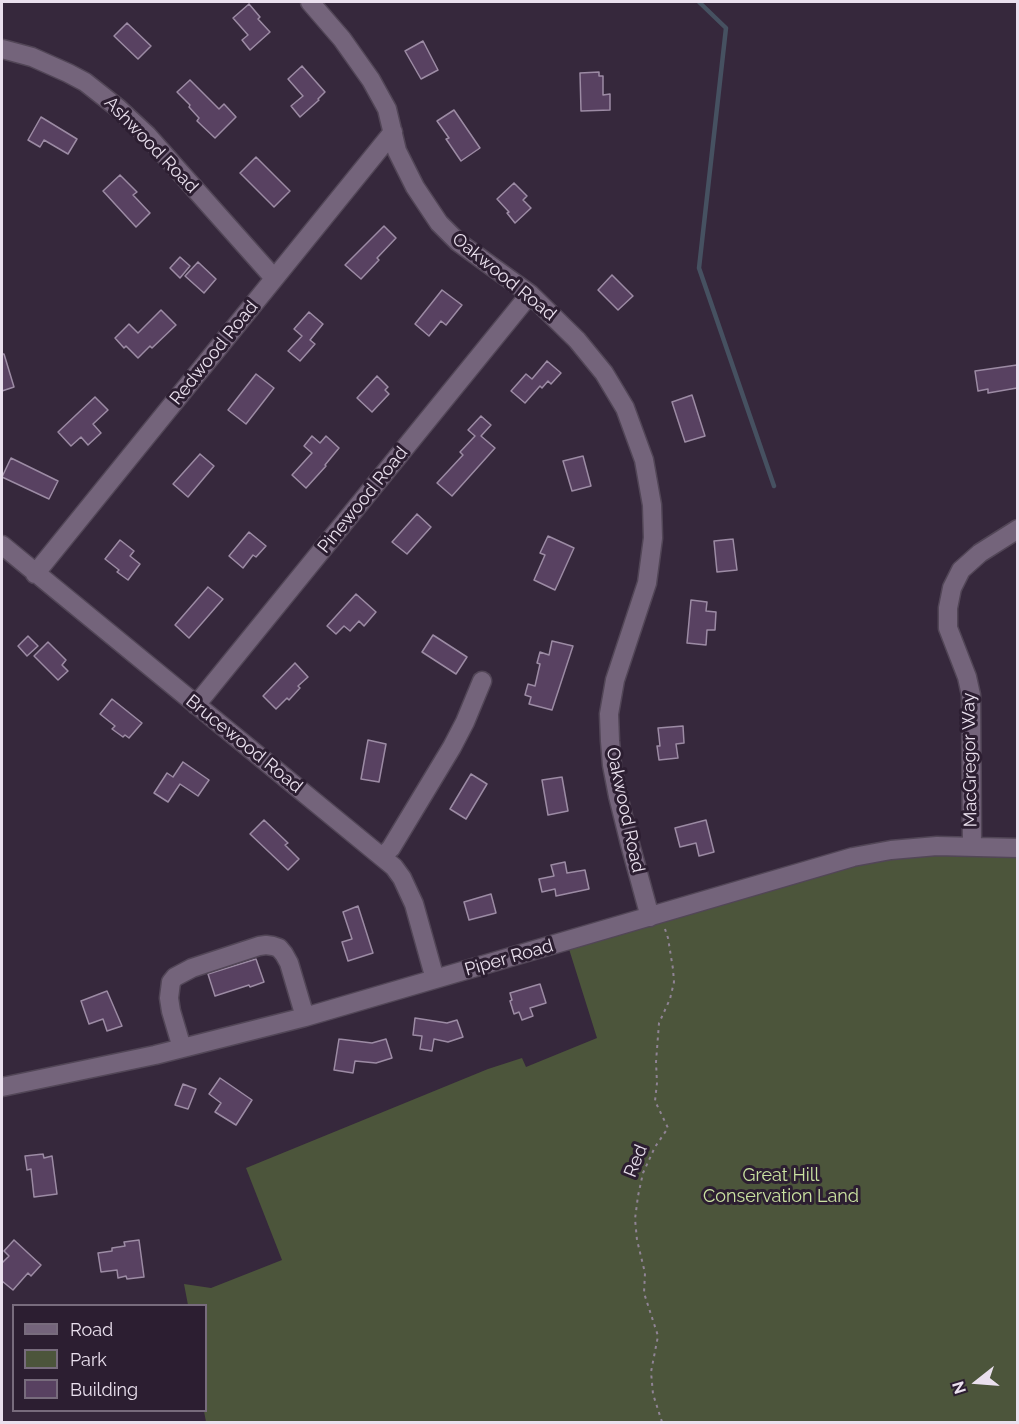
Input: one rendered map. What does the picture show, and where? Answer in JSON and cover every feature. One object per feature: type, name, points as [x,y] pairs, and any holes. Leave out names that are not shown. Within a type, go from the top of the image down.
[{"type":"street","name":"Oakwood Road","points":[[310,2],[342,39],[371,80],[387,109],[397,151],[415,187],[439,223],[458,242],[530,294],[577,340],[604,373],[625,408],[644,460],[652,505],[653,538],[647,583],[615,680],[609,714],[610,741],[614,776],[630,844],[656,915]]},
{"type":"street","name":"Ashwood Road","points":[[2,49],[33,57],[60,69],[85,82],[118,108],[147,135],[274,278]]},
{"type":"street","name":"Redwood Road","points":[[35,574],[393,132]]},
{"type":"street","name":"Pinewood Road","points":[[196,705],[530,294]]},
{"type":"street","name":"MacGregor Way","points":[[972,847],[971,695],[948,628],[948,608],[952,588],[961,570],[980,553],[1017,529]]},
{"type":"street","name":"Brucewood Road","points":[[2,545],[398,872],[414,904],[435,979]]},
{"type":"street","points":[[382,857],[391,848],[452,747],[482,681]]},
{"type":"street","name":"Piper Road","points":[[2,1087],[155,1055],[305,1017],[859,855],[937,846],[1017,848]]},
{"type":"street","points":[[182,1048],[171,1011],[169,998],[171,982],[175,977],[192,968],[260,946],[279,948],[284,954],[289,963],[305,1017]]},
{"type":"path","name":"Red","points":[[656,915],[668,938],[674,982],[670,999],[659,1023],[656,1062],[655,1101],[668,1128],[655,1147],[643,1173],[635,1219],[637,1240],[645,1273],[644,1293],[658,1336],[651,1372],[653,1394],[662,1422]]},
{"type":"green space","name":"Great Hill Conservation Land","points":[[936,852],[1017,856],[1017,1422],[206,1422],[204,1412],[207,1412],[207,1304],[188,1304],[184,1284],[211,1288],[282,1260],[246,1168],[488,1069],[522,1058],[526,1067],[597,1038],[569,949],[872,860]]},
{"type":"building","points":[[249,4],[260,17],[258,19],[270,32],[250,50],[242,40],[248,35],[233,18]]},
{"type":"building","points":[[127,23],[151,46],[138,59],[114,36]]},
{"type":"building","points":[[423,41],[438,70],[421,79],[405,51]]},
{"type":"building","points":[[302,66],[325,92],[300,117],[291,106],[303,96],[288,79]]},
{"type":"building","points":[[599,72],[599,76],[603,76],[603,95],[610,94],[610,110],[581,111],[580,73]]},
{"type":"building","points":[[190,80],[219,109],[224,104],[236,117],[215,138],[197,121],[199,118],[177,92]]},
{"type":"building","points":[[454,110],[480,148],[461,161],[437,121]]},
{"type":"building","points":[[41,117],[77,139],[68,154],[44,140],[40,147],[28,140]]},
{"type":"building","points":[[256,157],[290,191],[274,207],[240,173]]},
{"type":"building","points":[[120,175],[137,192],[133,195],[150,213],[136,227],[103,191]]},
{"type":"building","points":[[514,183],[527,196],[523,200],[531,208],[515,223],[497,199]]},
{"type":"building","points":[[384,226],[396,238],[361,279],[345,265]]},
{"type":"building","points":[[180,257],[190,266],[180,278],[170,268]]},
{"type":"building","points":[[198,262],[216,279],[204,293],[185,276]]},
{"type":"building","points":[[612,275],[633,296],[618,310],[598,290]]},
{"type":"building","points":[[442,290],[462,305],[446,325],[441,321],[429,336],[415,324]]},
{"type":"building","points":[[161,310],[176,325],[138,358],[115,338],[129,324],[138,333]]},
{"type":"building","points":[[309,312],[323,324],[310,340],[315,344],[300,361],[288,351],[302,336],[294,329]]},
{"type":"building","points":[[2,354],[4,354],[14,387],[2,391]]},
{"type":"building","points":[[547,361],[561,373],[551,384],[548,381],[542,388],[540,386],[525,403],[511,391],[526,374],[532,379]]},
{"type":"building","points":[[1017,365],[1017,388],[988,393],[988,389],[978,391],[975,371]]},
{"type":"building","points":[[256,374],[274,388],[246,424],[228,410]]},
{"type":"building","points":[[377,376],[388,387],[385,390],[389,394],[372,412],[357,398]]},
{"type":"building","points":[[692,395],[705,436],[685,442],[672,402]]},
{"type":"building","points":[[95,397],[108,410],[93,424],[101,433],[88,445],[81,437],[71,446],[58,432]]},
{"type":"building","points":[[481,416],[491,425],[481,436],[495,448],[452,496],[437,483],[463,455],[460,452],[475,436],[468,430]]},
{"type":"building","points":[[312,436],[320,443],[326,436],[339,448],[306,488],[292,475],[312,453],[304,446]]},
{"type":"building","points":[[200,454],[214,466],[188,497],[173,484]]},
{"type":"building","points":[[583,456],[591,486],[572,491],[563,461]]},
{"type":"building","points":[[11,458],[58,481],[49,499],[2,477]]},
{"type":"building","points":[[417,514],[431,527],[407,554],[392,542]]},
{"type":"building","points":[[249,532],[266,546],[256,557],[253,555],[243,568],[229,556]]},
{"type":"building","points":[[548,536],[574,548],[555,590],[534,580],[545,555],[540,553]]},
{"type":"building","points":[[733,539],[737,570],[717,572],[714,541]]},
{"type":"building","points":[[120,540],[134,551],[130,556],[140,564],[128,580],[105,559]]},
{"type":"building","points":[[208,587],[223,599],[189,638],[175,625]]},
{"type":"building","points":[[356,594],[376,612],[364,626],[359,621],[350,631],[344,626],[336,634],[327,626]]},
{"type":"building","points":[[691,600],[707,602],[706,611],[716,612],[715,630],[707,630],[706,645],[687,643]]},
{"type":"building","points":[[433,635],[467,657],[456,674],[422,652]]},
{"type":"building","points":[[28,636],[38,646],[27,656],[18,646]]},
{"type":"building","points":[[552,641],[573,646],[552,710],[529,704],[531,697],[525,695],[528,684],[535,686],[540,652],[549,655]]},
{"type":"building","points":[[48,642],[66,660],[62,665],[68,671],[58,680],[34,656]]},
{"type":"building","points":[[295,663],[308,677],[298,686],[300,688],[289,700],[287,698],[276,709],[263,696]]},
{"type":"building","points":[[112,699],[142,723],[129,738],[125,735],[123,737],[112,729],[115,726],[100,714]]},
{"type":"building","points":[[683,726],[684,743],[676,744],[678,758],[659,760],[658,728]]},
{"type":"building","points":[[368,740],[386,744],[379,782],[361,779]]},
{"type":"building","points":[[183,762],[209,780],[198,796],[180,784],[168,802],[154,793],[167,773],[173,777]]},
{"type":"building","points":[[471,774],[487,784],[466,819],[450,809]]},
{"type":"building","points":[[562,777],[568,811],[548,815],[542,780]]},
{"type":"building","points":[[264,820],[288,843],[285,845],[299,859],[288,870],[250,834]]},
{"type":"building","points":[[706,820],[714,852],[699,856],[696,843],[680,847],[675,828]]},
{"type":"building","points":[[565,862],[567,873],[585,870],[589,889],[556,896],[555,889],[542,892],[539,879],[554,876],[551,865]]},
{"type":"building","points":[[491,894],[496,913],[469,920],[464,902]]},
{"type":"building","points":[[358,906],[373,953],[348,961],[342,942],[352,939],[343,912]]},
{"type":"building","points":[[256,959],[264,982],[215,996],[208,974]]},
{"type":"building","points":[[540,984],[546,1003],[530,1008],[533,1016],[522,1020],[519,1012],[514,1014],[510,993]]},
{"type":"building","points":[[107,991],[122,1026],[107,1031],[103,1019],[89,1024],[81,1001]]},
{"type":"building","points":[[415,1018],[447,1023],[457,1020],[463,1037],[448,1042],[434,1039],[432,1051],[420,1049],[422,1036],[413,1035]]},
{"type":"building","points":[[339,1039],[372,1043],[386,1039],[392,1058],[376,1063],[355,1061],[353,1073],[334,1070]]},
{"type":"building","points":[[220,1078],[252,1100],[236,1125],[215,1112],[221,1103],[209,1094]]},
{"type":"building","points":[[183,1084],[196,1089],[188,1109],[175,1105]]},
{"type":"building","points":[[43,1154],[44,1158],[52,1156],[57,1194],[34,1197],[31,1169],[27,1170],[25,1156]]},
{"type":"building","points":[[14,1240],[41,1265],[31,1276],[28,1273],[13,1290],[2,1281],[2,1263],[9,1256],[4,1251]]},
{"type":"building","points":[[139,1240],[144,1277],[118,1278],[117,1270],[101,1272],[98,1253],[125,1246],[124,1242]]},
{"type":"waterway","points":[[699,2],[726,28],[699,268],[774,486]]}]
